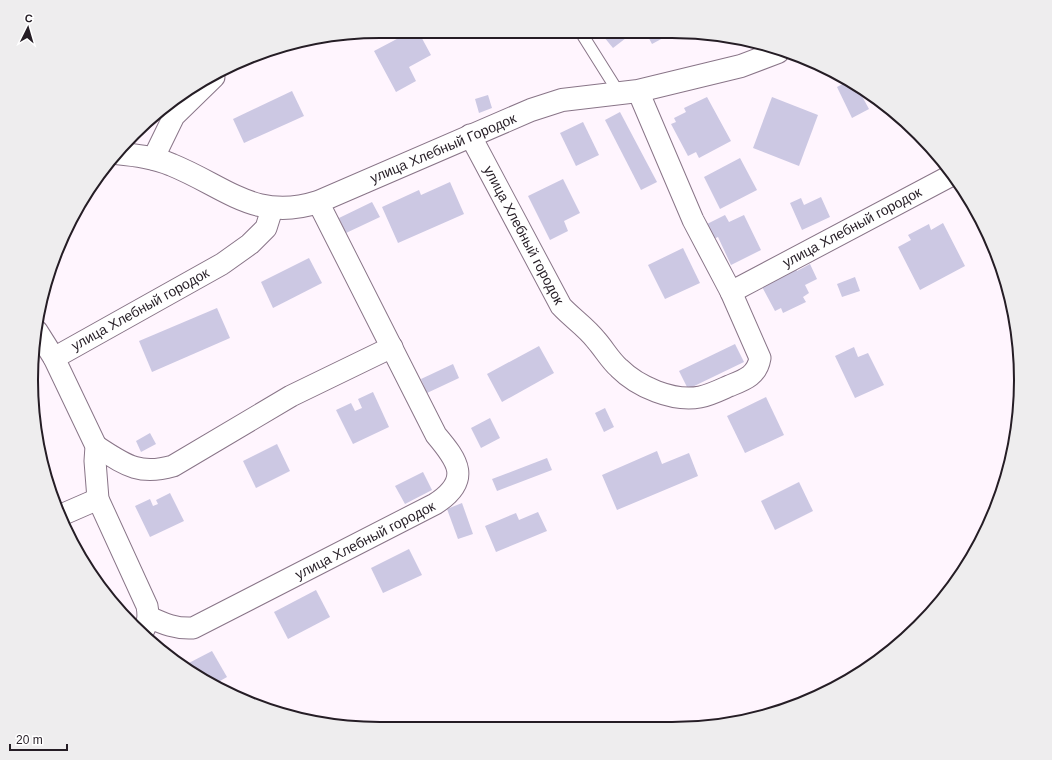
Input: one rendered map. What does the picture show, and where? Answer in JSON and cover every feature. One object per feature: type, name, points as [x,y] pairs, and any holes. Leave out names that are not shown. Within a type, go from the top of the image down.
[{"type":"street","name":"улица Хлебный Городок","points":[[124,154],[172,164],[242,200],[272,209],[297,207],[318,202],[470,135],[531,110],[562,100],[629,92],[741,66],[774,54]]},
{"type":"street","points":[[153,159],[174,116],[203,88]]},
{"type":"street","name":"улица Хлебный городок","points":[[470,135],[561,306],[573,319],[596,339],[619,368],[629,377],[661,393],[685,398],[700,396],[721,390],[755,373],[759,366],[760,358],[731,292],[629,92]]},
{"type":"street","name":"улица Хлебный городок","points":[[731,292],[947,178]]},
{"type":"street","name":"улица Хлебный городок","points":[[41,337],[54,358],[96,446],[95,461],[98,499],[147,606],[145,625],[170,626],[183,629],[194,628],[435,504],[451,490],[457,480],[459,468],[453,455],[436,435],[318,202]]},
{"type":"street","name":"улица Хлебный городок","points":[[54,358],[222,264],[250,244],[266,228],[272,209]]},
{"type":"street","points":[[96,446],[135,469],[147,471],[160,470],[172,466],[291,396],[392,347]]},
{"type":"street","points":[[65,513],[98,499]]},
{"type":"lane","points":[[586,38],[629,92]]},
{"type":"building","points":[[399,38],[422,38],[431,55],[409,67],[416,81],[396,92],[374,51]]},
{"type":"building","points":[[605,38],[626,38],[613,48]]},
{"type":"building","points":[[649,38],[663,38],[652,44]]},
{"type":"building","points":[[843,84],[862,96],[869,109],[852,118],[837,87]]},
{"type":"building","points":[[292,91],[304,116],[244,143],[233,119]]},
{"type":"building","points":[[488,95],[492,108],[479,113],[475,99]]},
{"type":"building","points":[[707,97],[731,141],[699,158],[696,152],[688,156],[671,124],[676,122],[674,118],[686,112],[684,108]]},
{"type":"building","points":[[772,97],[818,115],[799,166],[753,148]]},
{"type":"building","points":[[620,112],[657,182],[641,190],[605,120]]},
{"type":"building","points":[[583,122],[599,155],[576,166],[560,133]]},
{"type":"building","points":[[740,158],[757,190],[720,209],[704,177]]},
{"type":"building","points":[[563,179],[580,213],[564,221],[568,231],[550,240],[528,196]]},
{"type":"building","points":[[450,182],[464,214],[398,243],[382,207],[419,190],[421,195]]},
{"type":"building","points":[[821,197],[830,217],[802,230],[790,203],[801,198],[804,205]]},
{"type":"building","points":[[372,202],[380,217],[346,233],[339,218]]},
{"type":"building","points":[[725,215],[729,222],[744,215],[761,250],[731,265],[718,237],[711,240],[703,226]]},
{"type":"building","points":[[943,223],[965,266],[920,290],[898,247],[911,240],[908,235],[929,224],[931,230]]},
{"type":"building","points":[[683,248],[700,283],[665,299],[648,265]]},
{"type":"building","points":[[309,258],[322,283],[273,308],[261,282]]},
{"type":"building","points":[[794,263],[797,271],[810,264],[817,279],[805,285],[809,293],[803,297],[806,302],[783,313],[781,308],[775,311],[759,281]]},
{"type":"building","points":[[855,277],[860,291],[842,297],[837,284]]},
{"type":"building","points":[[217,308],[230,338],[152,372],[139,341]]},
{"type":"building","points":[[735,344],[744,362],[688,389],[679,371]]},
{"type":"building","points":[[539,346],[554,373],[502,402],[487,374]]},
{"type":"building","points":[[854,347],[858,357],[868,353],[884,385],[855,398],[835,356]]},
{"type":"building","points":[[453,364],[459,378],[427,393],[421,379]]},
{"type":"building","points":[[373,392],[389,427],[353,444],[336,410],[351,403],[355,411],[362,408],[358,399]]},
{"type":"building","points":[[766,397],[784,435],[745,453],[727,416]]},
{"type":"building","points":[[605,408],[614,427],[604,432],[595,413]]},
{"type":"building","points":[[490,418],[500,438],[481,448],[471,428]]},
{"type":"building","points":[[150,433],[156,444],[141,452],[136,441]]},
{"type":"building","points":[[277,444],[290,471],[256,488],[243,461]]},
{"type":"building","points":[[657,451],[662,464],[689,453],[698,476],[617,510],[602,475]]},
{"type":"building","points":[[547,458],[552,470],[497,491],[492,479]]},
{"type":"building","points":[[423,472],[432,490],[405,504],[395,486]]},
{"type":"building","points":[[799,482],[813,511],[775,530],[761,501]]},
{"type":"building","points":[[170,493],[184,521],[150,537],[135,506],[150,499],[153,506],[158,504],[156,500]]},
{"type":"building","points":[[462,503],[473,534],[458,539],[447,509]]},
{"type":"building","points":[[538,512],[547,531],[496,552],[485,526],[516,513],[519,520]]},
{"type":"building","points":[[409,549],[422,575],[383,593],[371,568]]},
{"type":"building","points":[[316,590],[330,617],[288,639],[274,612]]},
{"type":"building","points":[[212,651],[227,677],[219,682],[189,663]]}]
